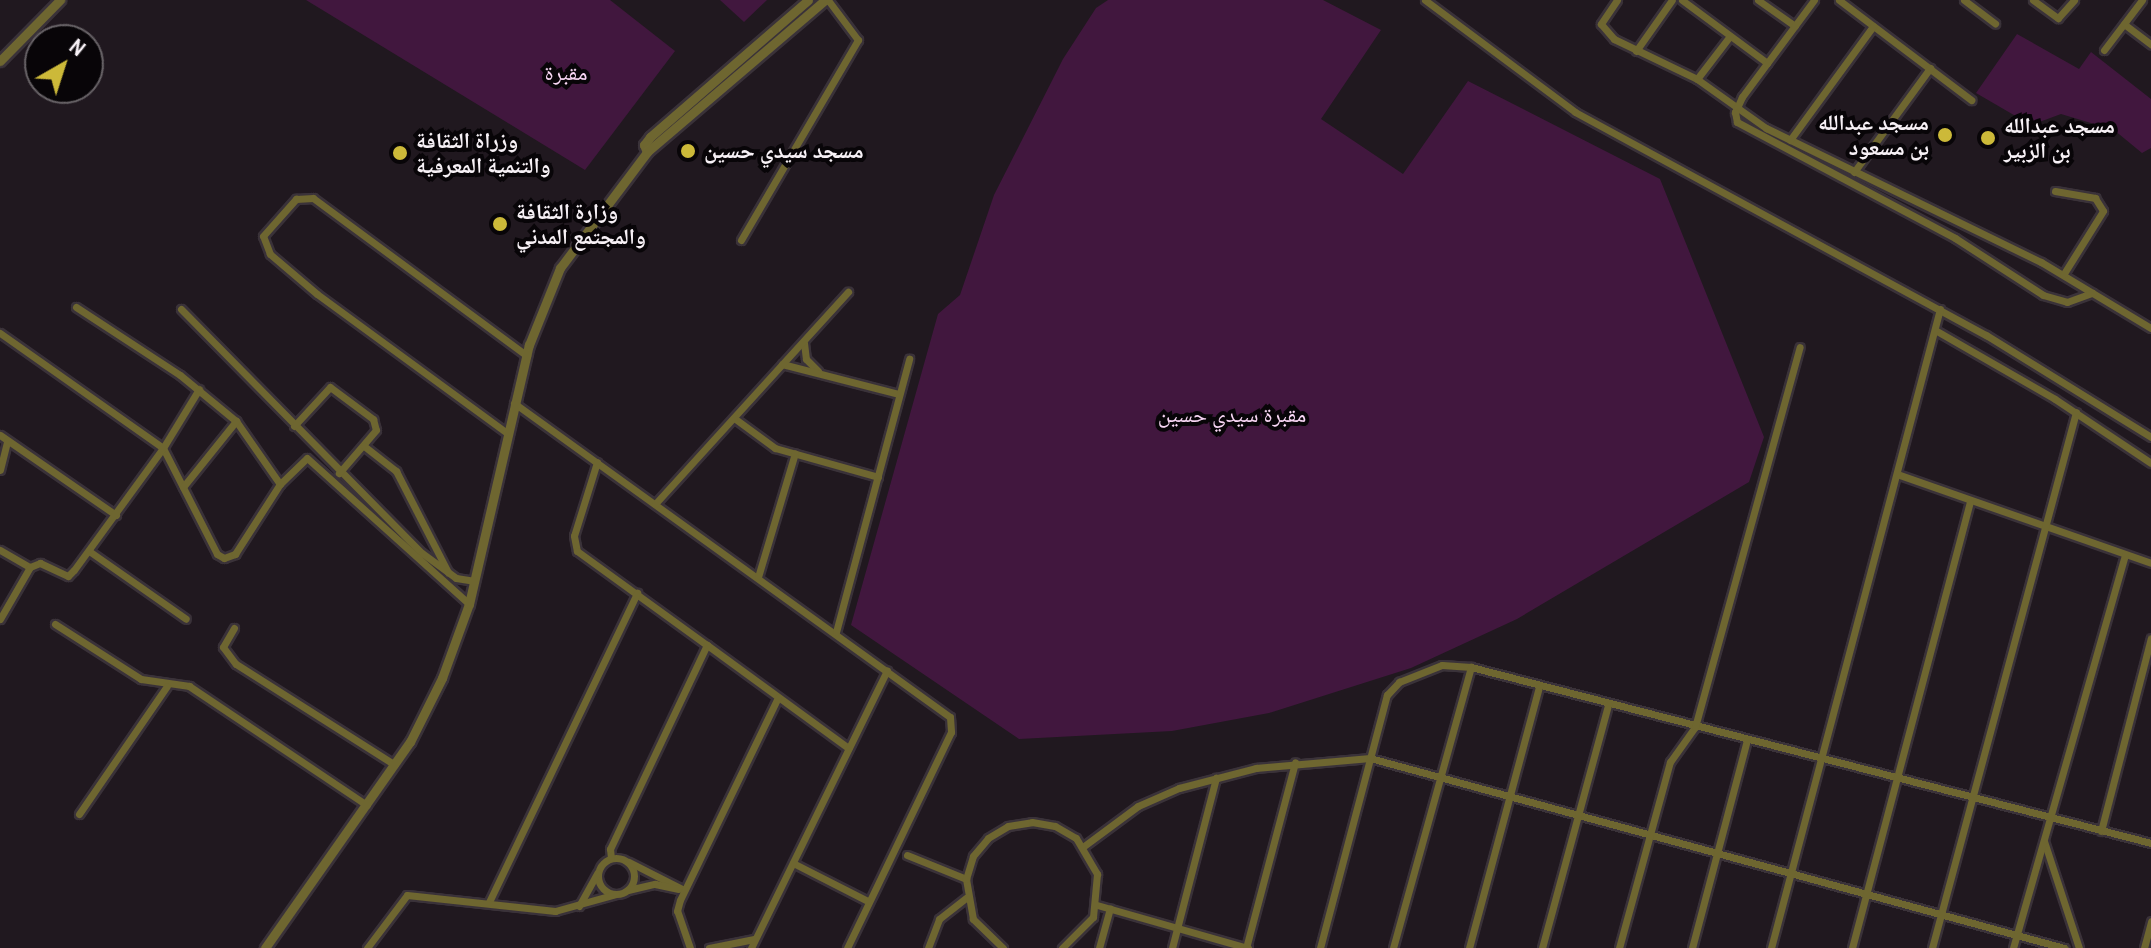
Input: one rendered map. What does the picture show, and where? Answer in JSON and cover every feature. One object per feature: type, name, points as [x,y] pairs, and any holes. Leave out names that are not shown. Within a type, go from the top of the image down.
[{"type":"street","points":[[0,61],[60,0]]},
{"type":"street","points":[[647,152],[644,145],[650,137],[808,0]]},
{"type":"street","points":[[265,948],[395,765],[425,715],[469,604],[514,403],[527,356],[560,268],[647,152],[827,0],[858,40],[741,240]]},
{"type":"street","points":[[1425,0],[1518,74],[1584,118],[1940,309],[2061,379],[2151,437]]},
{"type":"street","points":[[1617,0],[1601,28],[1636,51],[1697,79],[1736,109],[1790,140],[2063,275],[2151,328]]},
{"type":"street","points":[[1636,51],[1672,0]]},
{"type":"street","points":[[1682,0],[1767,63]]},
{"type":"street","points":[[1758,0],[1795,26]]},
{"type":"street","points":[[1814,0],[1736,109],[1740,124],[1955,238],[2032,289],[2067,302],[2092,293]]},
{"type":"street","points":[[1839,0],[1971,100]]},
{"type":"street","points":[[1964,0],[1995,23]]},
{"type":"street","points":[[2033,0],[2057,18],[2074,0]]},
{"type":"street","points":[[2104,50],[2142,0]]},
{"type":"street","points":[[2124,24],[2151,44]]},
{"type":"street","points":[[1790,140],[1873,26]]},
{"type":"street","points":[[1697,79],[1730,36]]},
{"type":"street","points":[[1854,172],[1930,68]]},
{"type":"street","points":[[2055,191],[2095,198],[2103,211],[2063,275]]},
{"type":"street","points":[[507,433],[317,294],[270,254],[263,236],[296,199],[313,198],[527,356]]},
{"type":"street","points":[[655,504],[848,292]]},
{"type":"street","points":[[76,307],[199,389],[236,421],[280,484]]},
{"type":"street","points":[[181,309],[339,473],[449,574],[475,581]]},
{"type":"street","points":[[1771,948],[1940,309]]},
{"type":"street","points":[[1935,330],[2055,399],[2151,463]]},
{"type":"street","points":[[0,333],[163,448],[217,554],[224,558],[235,554],[280,484],[307,458],[469,604]]},
{"type":"street","points":[[804,342],[806,359],[818,371]]},
{"type":"street","points":[[1619,948],[1670,762],[1695,727],[1800,347]]},
{"type":"street","points":[[836,632],[909,359]]},
{"type":"street","points":[[782,364],[899,394]]},
{"type":"street","points":[[2055,399],[2061,379]]},
{"type":"street","points":[[0,619],[30,567],[40,563],[68,576],[163,448],[199,389]]},
{"type":"street","points":[[294,426],[323,392],[339,389],[376,424],[364,446],[339,473]]},
{"type":"street","points":[[514,403],[945,711],[952,728],[847,948]]},
{"type":"street","points":[[1932,948],[2041,528],[2076,412]]},
{"type":"street","points":[[734,418],[765,444],[878,477]]},
{"type":"street","points":[[183,487],[236,421]]},
{"type":"street","points":[[0,435],[116,515]]},
{"type":"street","points":[[0,470],[7,441]]},
{"type":"street","points":[[364,446],[396,471],[449,574]]},
{"type":"street","points":[[758,577],[795,453]]},
{"type":"street","points":[[597,462],[575,546],[848,748]]},
{"type":"street","points":[[1897,474],[2041,528],[2151,563]]},
{"type":"street","points":[[1852,948],[1970,502]]},
{"type":"street","points":[[0,550],[30,567]]},
{"type":"street","points":[[89,551],[186,619]]},
{"type":"street","points":[[2013,948],[2125,555]]},
{"type":"street","points":[[489,902],[637,593]]},
{"type":"street","points":[[55,624],[141,679],[167,686],[189,686],[367,805]]},
{"type":"street","points":[[234,628],[223,647],[236,664],[395,765]]},
{"type":"street","points":[[2101,831],[2151,638]]},
{"type":"street","points":[[611,858],[610,849],[707,645]]},
{"type":"street","points":[[1320,948],[1385,700],[1395,685],[1442,665],[1471,667],[1970,800],[2151,843]]},
{"type":"street","points":[[1393,948],[1471,667]]},
{"type":"street","points":[[709,948],[753,944],[887,670]]},
{"type":"street","points":[[79,814],[167,686]]},
{"type":"street","points":[[1469,948],[1539,686]]},
{"type":"street","points":[[690,948],[677,911],[684,890],[778,697]]},
{"type":"street","points":[[1542,948],[1608,705]]},
{"type":"street","points":[[1692,948],[1747,740]]},
{"type":"street","points":[[1084,846],[1147,801],[1216,778],[1295,762],[1370,758],[1941,911],[2064,948]]},
{"type":"street","points":[[1097,905],[1247,948],[1295,762]]},
{"type":"street","points":[[1172,948],[1216,778]]},
{"type":"street","points":[[1003,948],[979,929],[966,898],[966,879],[980,846],[1008,826],[1055,826],[1084,846],[1097,874],[1097,905],[1086,928],[1062,948]]},
{"type":"street","points":[[2043,839],[2079,948]]},
{"type":"street","points":[[907,855],[966,879]]},
{"type":"street","points":[[611,858],[627,861],[684,890]]},
{"type":"street","points":[[579,906],[599,869],[611,858]]},
{"type":"street","points":[[627,861],[634,876],[627,891]]},
{"type":"street","points":[[793,863],[868,901]]},
{"type":"street","points":[[599,869],[601,886],[616,894]]},
{"type":"street","points":[[367,948],[407,895],[555,911],[655,884],[684,890]]},
{"type":"street","points":[[928,948],[939,919],[966,898]]},
{"type":"street","points":[[1099,948],[1110,908]]},
{"type":"street","points":[[2144,948],[2151,923]]},
{"type":"green space","name":"مقبرة","points":[[306,0],[610,0],[675,51],[585,170]]},
{"type":"green space","points":[[720,0],[767,0],[744,22]]},
{"type":"green space","name":"مقبرة سيدي حسين","points":[[1108,0],[1323,0],[1381,30],[1321,119],[1403,174],[1468,81],[1660,179],[1764,437],[1749,482],[1517,619],[1411,668],[1269,713],[1172,731],[1019,739],[851,625],[938,314],[960,295],[994,195],[1063,59],[1096,8]]},
{"type":"green space","points":[[2017,34],[2079,69],[2091,52],[2151,99],[2151,148],[2142,153],[2114,130],[2061,114],[2031,125],[1976,93]]},
{"type":"place","name":"مسجد عبدالله بن مسعود","points":[[1945,135]]},
{"type":"place","name":"مسجد عبدالله بن الزبير","points":[[1988,138]]},
{"type":"place","name":"مسجد سيدي حسين","points":[[688,151]]},
{"type":"place","name":"وزراة الثقافة والتنمية المعرفية","points":[[400,153]]},
{"type":"place","name":"وزارة الثقافة والمجتمع المدني","points":[[500,224]]}]
